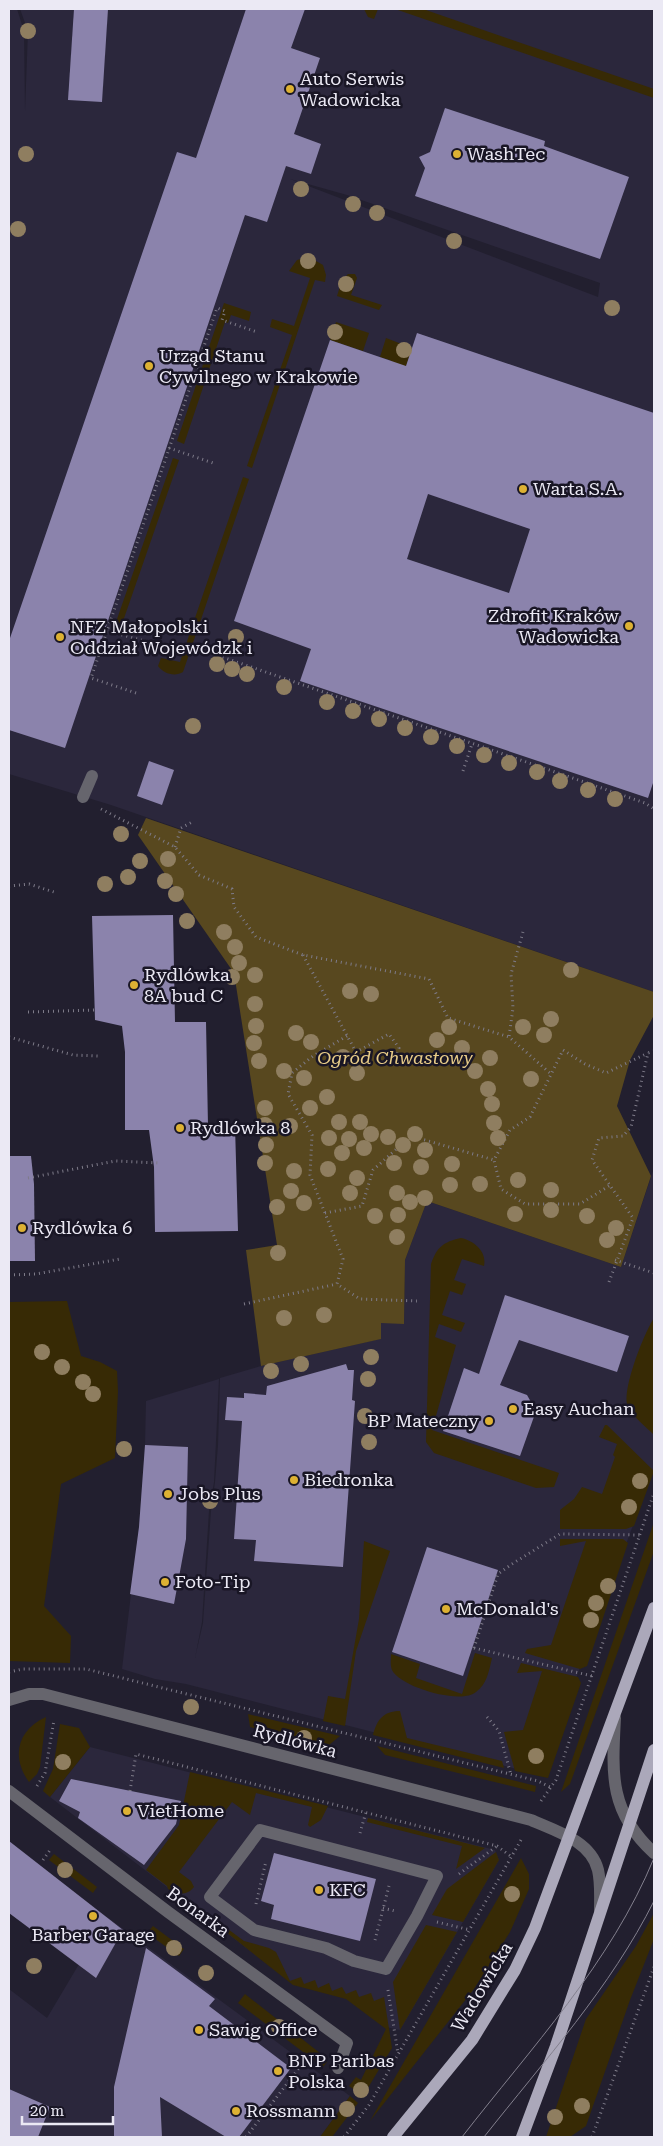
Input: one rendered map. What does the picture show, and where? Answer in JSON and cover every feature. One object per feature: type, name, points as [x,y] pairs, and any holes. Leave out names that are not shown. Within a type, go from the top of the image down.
[{"type":"main road","name":"Wadowicka","points":[[393,2137],[472,2040],[494,2005],[535,1928],[654,1608]]},
{"type":"main road","points":[[522,2137],[601,1912],[654,1750]]},
{"type":"street","points":[[83,797],[92,776]]},
{"type":"street","name":"Rydlówka","points":[[9,1700],[29,1694],[58,1698],[531,1820],[570,1837]]},
{"type":"street","name":"Wadowicka","points":[[615,1716],[612,1770],[616,1796],[629,1823]]},
{"type":"street","name":"Bonarka","points":[[9,1790],[155,1902],[347,2043],[338,2068]]},
{"type":"street","points":[[629,1823],[642,1842],[654,1853]]},
{"type":"street","points":[[260,1830],[437,1876],[417,1916],[386,1969],[354,1961],[326,1948],[254,1930],[210,1897],[260,1830]]},
{"type":"street","points":[[570,1837],[586,1849],[598,1870],[601,1912]]},
{"type":"path","points":[[136,693],[91,678],[217,308],[225,311],[222,320],[257,332]]},
{"type":"path","points":[[169,448],[213,463]]},
{"type":"path","points":[[107,631],[152,643]]},
{"type":"path","points":[[199,650],[645,804],[654,809]]},
{"type":"path","points":[[463,771],[472,744]]},
{"type":"path","points":[[99,808],[175,847],[199,875],[232,889],[234,907],[256,937],[303,955],[429,979],[448,1018],[509,1037],[551,1074]]},
{"type":"path","points":[[175,847],[180,828],[194,821]]},
{"type":"path","points":[[9,886],[30,884],[57,893]]},
{"type":"path","points":[[509,1037],[512,1008],[511,974],[523,932]]},
{"type":"path","points":[[303,955],[356,1052],[389,1034],[399,1048],[393,1062]]},
{"type":"path","points":[[28,1012],[95,1010]]},
{"type":"path","points":[[337,1284],[343,1259],[310,1175],[312,1135],[288,1094],[292,1073],[313,1056],[347,1036]]},
{"type":"path","points":[[9,1037],[74,1055],[98,1056]]},
{"type":"path","points":[[609,1186],[580,1204],[525,1204],[501,1189],[494,1160],[510,1130],[530,1116],[563,1050],[585,1064],[606,1073],[654,1050]]},
{"type":"path","points":[[609,1282],[615,1260],[633,1218],[592,1160],[599,1138],[623,1136],[631,1127],[648,1053]]},
{"type":"path","points":[[325,1213],[362,1206],[373,1170],[411,1136],[494,1160]]},
{"type":"path","points":[[28,1178],[115,1161],[160,1163]]},
{"type":"path","points":[[9,1275],[36,1274],[120,1259]]},
{"type":"path","points":[[615,1260],[654,1273]]},
{"type":"path","points":[[244,1304],[337,1284],[360,1298],[417,1301]]},
{"type":"path","points":[[592,1676],[473,1648],[498,1574],[560,1534],[641,1535]]},
{"type":"path","points":[[9,1672],[23,1669],[86,1669],[511,1775],[550,1787]]},
{"type":"path","points":[[35,1790],[45,1773],[54,1715]]},
{"type":"path","points":[[487,1717],[499,1731],[511,1775]]},
{"type":"path","points":[[130,1790],[136,1754],[497,1846],[512,1857]]},
{"type":"path","points":[[437,1876],[456,1877],[497,1846]]},
{"type":"path","points":[[260,1909],[255,1907],[268,1854]]},
{"type":"path","points":[[373,1948],[390,1879]]},
{"type":"path","points":[[592,2137],[654,1966]]},
{"type":"path","points":[[386,1969],[398,2054]]},
{"type":"path","points":[[246,2137],[306,2059]]},
{"type":"path","points":[[344,2137],[375,2094]]},
{"type":"shaded area","points":[[9,9],[17,9],[24,31],[25,111],[28,31],[20,9],[654,9],[654,992],[111,805],[9,774]],"holes":[[[290,179],[347,195],[600,283],[598,297]]]},
{"type":"shaded area","points":[[364,9],[378,9],[374,19],[368,17]]},
{"type":"shaded area","points":[[395,9],[423,9],[654,89],[654,98]]},
{"type":"shaded area","points":[[309,257],[323,265],[326,275],[325,282],[315,280],[252,468],[247,466],[292,335],[270,327],[272,319],[294,326],[310,278],[289,271],[297,260]]},
{"type":"shaded area","points":[[348,274],[355,274],[357,278],[351,295],[382,305],[379,310],[337,296],[342,280]]},
{"type":"shaded area","points":[[224,303],[251,312],[249,321],[231,315],[228,323],[225,322],[184,444],[177,441]]},
{"type":"shaded area","points":[[336,322],[369,333],[363,351],[330,340]]},
{"type":"shaded area","points":[[386,338],[412,348],[403,376],[390,360],[380,357]]},
{"type":"shaded area","points":[[173,458],[179,460],[122,624],[116,622]]},
{"type":"shaded area","points":[[243,477],[249,479],[183,672],[177,674],[166,673],[158,666],[161,658],[180,662]]},
{"type":"shaded area","points":[[654,1168],[654,1469],[540,1775],[186,1684],[155,1679],[122,1669],[139,1527],[146,1401],[219,1379],[214,1482],[209,1511],[202,1622],[195,1658],[203,1623],[218,1445],[220,1378],[261,1366],[380,1339],[381,1322],[404,1323],[405,1260],[427,1201],[621,1267]]},
{"type":"shaded area","points":[[461,1238],[475,1244],[479,1248],[484,1256],[484,1266],[462,1259],[454,1280],[466,1284],[462,1295],[450,1291],[442,1315],[465,1323],[461,1332],[439,1324],[435,1337],[456,1345],[432,1430],[559,1473],[554,1487],[536,1488],[434,1453],[426,1442],[431,1264],[438,1249],[450,1241]]},
{"type":"shaded area","points":[[67,1301],[81,1356],[100,1362],[117,1371],[115,1458],[61,1484],[44,1606],[71,1636],[70,1663],[9,1661],[9,1302]]},
{"type":"shaded area","points":[[654,1318],[654,1435],[633,1414],[628,1406],[627,1398],[635,1361]]},
{"type":"shaded area","points":[[605,1425],[654,1471],[634,1526],[626,1529],[560,1529],[560,1510],[574,1499],[582,1487],[602,1494],[615,1457],[613,1455],[617,1444],[599,1437]]},
{"type":"shaded area","points":[[654,1522],[654,1551],[570,1784],[561,1792]]},
{"type":"shaded area","points":[[560,1539],[623,1539],[628,1543],[587,1666],[580,1669],[525,1653],[527,1649],[551,1645],[586,1541],[560,1546]]},
{"type":"shaded area","points":[[364,1541],[390,1551],[356,1651],[345,1726],[323,1721],[328,1696],[345,1699],[359,1619]]},
{"type":"shaded area","points":[[475,1653],[492,1658],[483,1685],[476,1692],[468,1695],[445,1695],[418,1688],[397,1676],[391,1666],[391,1654],[420,1664],[416,1678],[462,1694]]},
{"type":"shaded area","points":[[521,1663],[578,1677],[581,1683],[548,1778],[515,1771],[504,1732],[523,1730],[542,1671],[517,1673]]},
{"type":"shaded area","points":[[394,1711],[400,1711],[407,1738],[502,1761],[504,1768],[373,1735],[382,1717]]},
{"type":"shaded area","points":[[248,1714],[340,1736],[329,1745],[320,1747],[250,1727]]},
{"type":"shaded area","points":[[46,1717],[40,1767],[37,1774],[29,1782],[23,1773],[20,1763],[20,1745],[29,1729],[36,1722]]},
{"type":"shaded area","points":[[60,1724],[79,1728],[90,1747],[50,1797],[43,1791],[53,1769]]},
{"type":"shaded area","points":[[377,1746],[536,1786],[535,1792],[385,1755]]},
{"type":"shaded area","points":[[90,1747],[495,1850],[499,1860],[400,2030],[386,2027],[344,1996],[293,1984],[50,1797]]},
{"type":"shaded area","points":[[190,1772],[328,1806],[321,1820],[310,1827],[308,1825],[312,1807],[256,1793],[250,1815],[232,1802],[179,1872],[191,1881],[194,1887],[188,1892],[178,1893],[168,1889],[167,1886],[146,1870],[179,1825]]},
{"type":"shaded area","points":[[368,1818],[485,1848],[456,1869],[462,1846],[367,1822]]},
{"type":"shaded area","points":[[496,1852],[499,1860],[463,1922],[432,1915],[447,1889]]},
{"type":"shaded area","points":[[54,1854],[97,1887],[93,1893],[49,1860]]},
{"type":"shaded area","points":[[521,1858],[529,1874],[529,1889],[510,1932],[474,1989],[370,2121]]},
{"type":"shaded area","points":[[205,1912],[244,1941],[269,1948],[276,1952],[290,1981],[301,1977],[304,1984],[315,1980],[318,1988],[329,1983],[332,1991],[342,1987],[346,1994],[356,1990],[359,1997],[371,1993],[374,2001],[384,1997],[392,2048],[363,2096],[349,2086],[356,2077],[361,2080],[386,2029],[346,1999],[293,1985],[202,1913]]},
{"type":"shaded area","points":[[654,1913],[654,1939],[630,2000],[586,2126],[570,2137],[546,2137],[586,2019],[636,1946]]},
{"type":"shaded area","points":[[107,1917],[350,2096],[320,2137],[9,2137],[9,1989],[47,2018]]},
{"type":"shaded area","points":[[426,1925],[457,1932],[400,2030],[393,1982]]},
{"type":"shaded area","points":[[153,1926],[184,1949],[179,1956],[147,1933]]},
{"type":"shaded area","points":[[245,1994],[325,2057],[327,2062],[323,2067],[238,2003]]},
{"type":"shaded area","points":[[350,2096],[358,2103],[332,2137],[320,2137]]},
{"type":"green space","name":"Ogród Chwastowy","points":[[146,818],[654,992],[654,1015],[630,1060],[617,1106],[651,1176],[621,1267],[427,1201],[405,1260],[404,1324],[381,1323],[381,1339],[261,1366],[246,1250],[277,1245],[234,973],[138,835]]},
{"type":"building","points":[[74,9],[108,9],[102,102],[68,100]]},
{"type":"building","points":[[246,9],[305,9],[291,48],[320,58],[294,134],[321,144],[311,174],[286,166],[267,222],[245,215],[65,748],[9,730],[9,641],[177,152],[196,158]]},
{"type":"building","points":[[445,108],[545,141],[544,146],[629,177],[600,259],[415,196],[425,168],[419,157],[430,152]]},
{"type":"building","points":[[417,333],[654,413],[654,780],[648,798],[300,681],[311,649],[234,621],[330,340],[406,366]],"holes":[[[428,494],[530,529],[509,593],[407,559]]]},
{"type":"building","points":[[149,761],[174,770],[162,805],[137,796]]},
{"type":"building","name":"Rydlówka 8","points":[[173,915],[175,1022],[206,1022],[208,1126],[235,1126],[238,1231],[155,1232],[154,1167],[149,1130],[125,1130],[125,1052],[122,1026],[95,1020],[92,916]]},
{"type":"building","name":"Rydlówka 6","points":[[9,1156],[31,1156],[34,1184],[35,1261],[9,1261]]},
{"type":"building","points":[[505,1295],[629,1336],[617,1372],[519,1340],[500,1385],[527,1395],[536,1411],[520,1456],[443,1431],[464,1368],[479,1374]]},
{"type":"building","name":"Biedronka","points":[[346,1364],[348,1370],[354,1370],[352,1400],[355,1401],[343,1567],[254,1561],[256,1540],[234,1539],[242,1421],[225,1420],[227,1397],[244,1398],[244,1393],[266,1395],[267,1386]]},
{"type":"building","points":[[145,1445],[188,1447],[186,1539],[174,1604],[130,1594],[139,1527]]},
{"type":"building","name":"McDonald's","points":[[427,1547],[498,1570],[463,1676],[392,1652]]},
{"type":"building","points":[[71,1779],[181,1801],[176,1824],[144,1865],[78,1818],[80,1812],[59,1801]]},
{"type":"building","points":[[9,1841],[123,1930],[96,1978],[9,1913]]},
{"type":"building","name":"KFC","points":[[274,1853],[376,1879],[360,1941],[271,1919],[274,1905],[261,1901]]},
{"type":"building","name":"Sawig Office","points":[[146,1948],[215,1999],[209,2006],[291,2068],[239,2137],[226,2137],[160,2097],[162,2137],[114,2137],[114,2087]]},
{"type":"building","points":[[9,2089],[50,2107],[38,2137],[9,2137]]},
{"type":"tram line","points":[[462,2137],[568,2004],[593,1969],[616,1933],[654,1858]]},
{"type":"tram line","points":[[484,2137],[553,2052],[597,1993],[637,1933],[654,1901]]},
{"type":"place","name":"Auto Serwis Wadowicka","points":[[290,89]]},
{"type":"place","name":"WashTec","points":[[457,154]]},
{"type":"place","name":"Urząd Stanu Cywilnego w Krakowie","points":[[149,366]]},
{"type":"place","name":"Warta S.A.","points":[[523,489]]},
{"type":"place","name":"Zdrofit Kraków Wadowicka","points":[[629,626]]},
{"type":"place","name":"NFZ Małopolski Oddział Wojewódzk i","points":[[60,637]]},
{"type":"place","name":"Rydlówka 8A bud C","points":[[134,985]]},
{"type":"place","name":"Rydlówka 8","points":[[180,1128]]},
{"type":"place","name":"Rydlówka 6","points":[[22,1228]]},
{"type":"place","name":"Easy Auchan","points":[[513,1409]]},
{"type":"place","name":"BP Mateczny","points":[[489,1421]]},
{"type":"place","name":"Biedronka","points":[[294,1480]]},
{"type":"place","name":"Jobs Plus","points":[[168,1494]]},
{"type":"place","name":"Foto-Tip","points":[[165,1582]]},
{"type":"place","name":"McDonald's","points":[[446,1609]]},
{"type":"place","name":"VietHome","points":[[127,1811]]},
{"type":"place","name":"KFC","points":[[319,1890]]},
{"type":"place","name":"Barber Garage","points":[[93,1916]]},
{"type":"place","name":"Sawig Office","points":[[199,2030]]},
{"type":"place","name":"BNP Paribas Polska","points":[[278,2071]]},
{"type":"place","name":"Rossmann","points":[[236,2111]]}]
